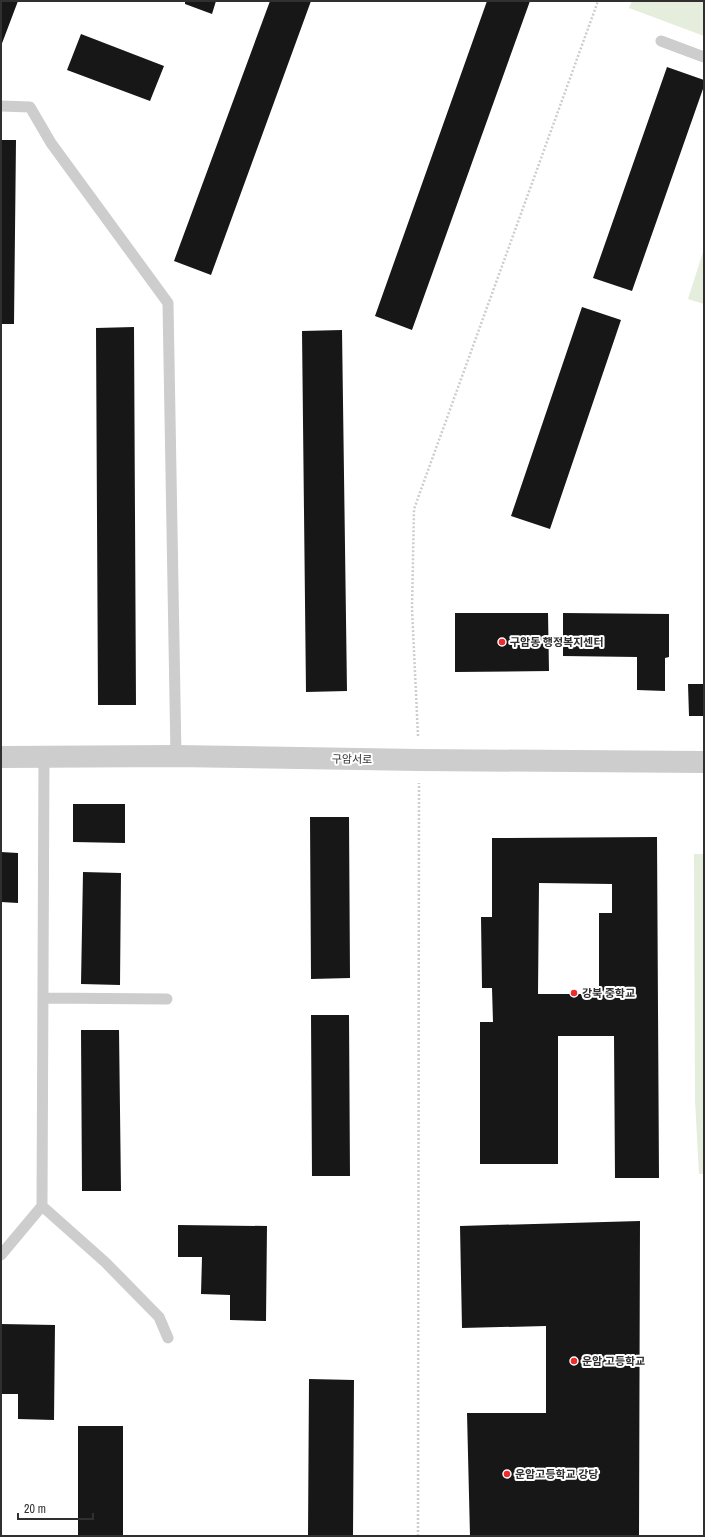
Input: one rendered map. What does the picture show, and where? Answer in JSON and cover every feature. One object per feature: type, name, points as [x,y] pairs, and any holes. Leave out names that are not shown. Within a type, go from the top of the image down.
[{"type":"street","name":"구암서로","points":[[1,757],[176,756],[419,760],[704,762]]},
{"type":"lane","points":[[661,41],[704,57]]},
{"type":"lane","points":[[1,106],[30,107],[51,143],[168,303],[176,756]]},
{"type":"lane","points":[[1,1255],[42,1206],[44,757]]},
{"type":"lane","points":[[43,998],[167,999]]},
{"type":"lane","points":[[42,1206],[105,1262],[159,1317],[168,1338]]},
{"type":"path","points":[[418,1536],[419,760],[412,609],[414,509],[598,1]]},
{"type":"green space","points":[[632,1],[704,1],[704,36],[629,8]]},
{"type":"green space","points":[[704,249],[704,304],[688,299]]},
{"type":"green space","points":[[694,854],[704,854],[704,1174],[699,1174],[695,1100]]},
{"type":"building","points":[[1,1],[18,1],[1,46]]},
{"type":"building","points":[[185,1],[216,1],[212,14],[185,4]]},
{"type":"building","points":[[270,1],[311,1],[211,275],[174,261]]},
{"type":"building","points":[[487,1],[530,1],[412,330],[375,316]]},
{"type":"building","points":[[81,34],[164,66],[150,101],[67,70]]},
{"type":"building","points":[[667,67],[704,80],[704,86],[632,291],[593,278]]},
{"type":"building","points":[[1,140],[16,140],[14,324],[1,324]]},
{"type":"building","points":[[582,307],[621,320],[550,529],[511,516]]},
{"type":"building","points":[[134,327],[136,705],[98,705],[96,328]]},
{"type":"building","points":[[342,330],[347,691],[306,692],[302,331]]},
{"type":"building","name":"구암동 행정복지센터","points":[[455,613],[548,613],[549,671],[455,672]]},
{"type":"building","points":[[563,613],[669,614],[669,657],[665,658],[665,691],[637,690],[637,657],[563,656]]},
{"type":"building","points":[[688,684],[704,684],[704,716],[689,716]]},
{"type":"building","points":[[73,804],[125,804],[125,843],[73,842]]},
{"type":"building","points":[[310,817],[349,817],[350,978],[311,979]]},
{"type":"building","points":[[657,837],[659,1178],[615,1178],[614,1036],[558,1036],[558,1164],[480,1164],[480,1022],[493,1022],[492,988],[482,988],[481,917],[492,917],[492,838]],"holes":[[[539,883],[612,884],[612,913],[599,913],[599,994],[538,994]]]},
{"type":"building","points":[[1,852],[18,853],[18,903],[1,902]]},
{"type":"building","points":[[83,872],[121,873],[120,985],[81,984]]},
{"type":"building","points":[[311,1015],[349,1015],[350,1176],[312,1176]]},
{"type":"building","points":[[81,1030],[119,1030],[121,1191],[82,1191]]},
{"type":"building","points":[[640,1221],[639,1536],[470,1536],[467,1413],[546,1413],[546,1326],[462,1328],[460,1226]]},
{"type":"building","points":[[178,1225],[267,1226],[266,1321],[230,1320],[230,1295],[201,1294],[202,1257],[178,1257]]},
{"type":"building","points":[[1,1324],[55,1325],[54,1420],[18,1419],[18,1394],[1,1394]]},
{"type":"building","points":[[309,1379],[354,1380],[353,1536],[308,1536]]},
{"type":"building","points":[[78,1426],[123,1426],[123,1536],[78,1536]]},
{"type":"place","name":"구암동 행정복지센터","points":[[502,642]]},
{"type":"place","name":"강북 중학교","points":[[574,993]]},
{"type":"place","name":"운암 고등학교","points":[[574,1361]]},
{"type":"place","name":"운암고등학교 강당","points":[[507,1474]]}]
